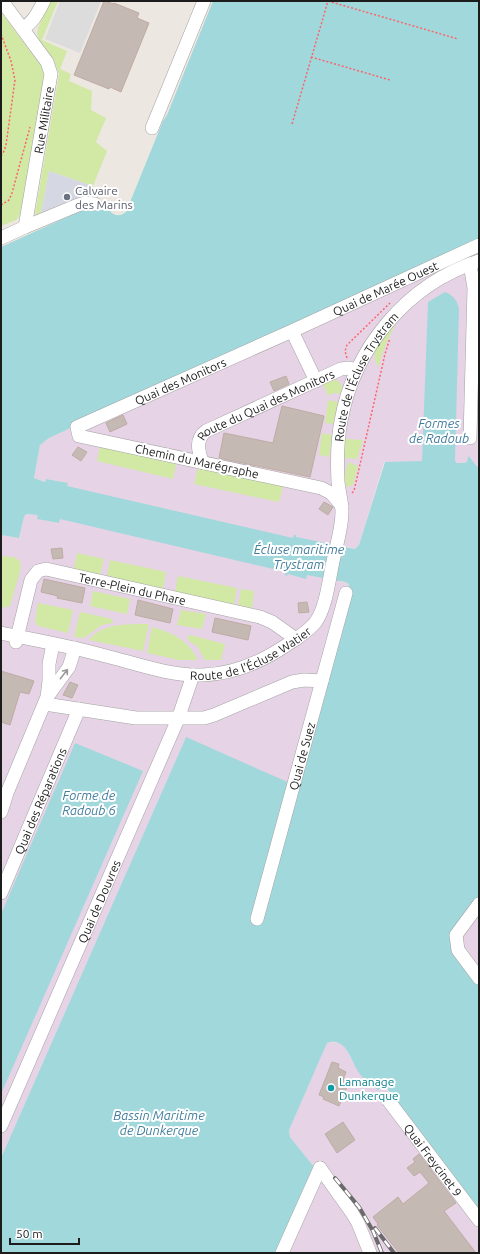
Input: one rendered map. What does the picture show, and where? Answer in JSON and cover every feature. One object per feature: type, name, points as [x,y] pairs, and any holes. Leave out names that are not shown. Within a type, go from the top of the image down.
[{"type":"street","name":"Rue Militaire","points":[[2,1],[47,62],[51,74],[25,227]]},
{"type":"street","points":[[23,28],[33,21],[44,1]]},
{"type":"street","points":[[152,128],[204,1]]},
{"type":"street","points":[[1,238],[78,205],[85,203],[95,204]]},
{"type":"street","name":"Quai de Marée Ouest","points":[[292,331],[479,245]]},
{"type":"street","points":[[470,438],[474,262]]},
{"type":"street","name":"Route de l'Écluse Trystram","points":[[338,540],[342,506],[338,468],[338,441],[341,419],[348,392],[357,370],[378,334],[403,306],[438,280],[474,262]]},
{"type":"street","points":[[292,331],[316,381]]},
{"type":"street","name":"Quai des Monitors","points":[[79,436],[77,427],[292,331]]},
{"type":"street","name":"Route du Quai des Monitors","points":[[203,463],[198,449],[200,438],[203,433],[341,369],[348,368],[357,370]]},
{"type":"street","name":"Chemin du Marégraphe","points":[[79,436],[324,489],[331,493],[342,506]]},
{"type":"street","points":[[315,487],[326,483],[338,468]]},
{"type":"street","name":"Route de l'Écluse Watier","points":[[1,633],[17,639],[74,653],[101,662],[145,666],[175,673],[193,675],[219,674],[242,668],[267,657],[296,639],[310,628],[317,619],[324,604],[338,540]]},
{"type":"street","name":"Terre-Plein du Phare","points":[[17,639],[31,580],[38,571],[46,569],[260,617],[272,622],[296,639]]},
{"type":"street","name":"Quai de Suez","points":[[256,919],[346,593]]},
{"type":"street","name":"Route de l'Écluse Watier","points":[[1,638],[17,639]]},
{"type":"street","points":[[46,700],[50,681],[49,664],[52,648]]},
{"type":"street","points":[[1,812],[4,797],[46,700],[69,667],[74,653]]},
{"type":"street","name":"Quai de Douvres","points":[[1,1126],[178,719],[193,675]]},
{"type":"street","points":[[46,700],[79,710],[136,718],[198,718],[210,717],[292,682],[304,680],[322,681]]},
{"type":"street","name":"Quai des Réparations","points":[[1,894],[79,710]]},
{"type":"street","points":[[479,904],[456,935],[458,950],[479,978]]},
{"type":"street","name":"Quai Freycinet 9","points":[[388,1100],[479,1220]]},
{"type":"street","points":[[282,1253],[320,1168],[358,1223],[370,1253]]},
{"type":"path","points":[[292,124],[328,1],[458,39]]},
{"type":"path","points":[[1,34],[11,61],[15,85],[6,145],[1,156]]},
{"type":"path","points":[[311,57],[390,80]]},
{"type":"path","points":[[1,205],[9,200],[12,193],[31,124]]},
{"type":"path","points":[[342,506],[354,491],[385,354],[392,336]]},
{"type":"shaded area","points":[[60,1],[101,1],[80,53],[45,39]]},
{"type":"shaded area","points":[[49,171],[93,186],[89,197],[40,218]]},
{"type":"shaded area","points":[[479,240],[479,468],[468,456],[467,462],[464,463],[384,462],[359,545],[355,549],[345,546],[338,581],[349,584],[349,587],[258,923],[186,737],[1,1158],[1,535],[19,538],[26,514],[38,515],[38,519],[59,523],[67,483],[46,479],[46,482],[34,478],[40,445],[49,438]]},
{"type":"shaded area","points":[[479,895],[479,987],[452,952],[451,935]]},
{"type":"shaded area","points":[[327,1043],[340,1043],[346,1049],[358,1071],[371,1085],[384,1086],[479,1209],[479,1253],[276,1253],[314,1167],[290,1137],[289,1129]]},
{"type":"green space","points":[[50,1],[58,1],[42,40],[67,51],[60,69],[71,74],[69,81],[92,91],[91,110],[106,118],[96,142],[107,151],[93,186],[49,171],[40,218],[35,214],[59,74],[54,60],[39,40],[37,33]]},
{"type":"green space","points":[[1,12],[42,67],[44,77],[20,215],[16,220],[1,226]]},
{"type":"green space","points":[[396,320],[397,322],[384,349],[379,367],[375,355],[376,349],[383,336]]},
{"type":"green space","points":[[337,380],[341,384],[342,389],[339,394],[333,393],[328,396],[324,382]]},
{"type":"green space","points":[[328,400],[338,402],[333,424],[325,423]]},
{"type":"green space","points":[[322,433],[332,435],[329,457],[319,455]]},
{"type":"green space","points":[[345,439],[363,440],[357,459],[343,458]]},
{"type":"green space","points":[[100,447],[176,464],[173,479],[97,461]]},
{"type":"green space","points":[[348,462],[358,466],[353,485],[347,487],[344,479]]},
{"type":"green space","points":[[198,468],[283,486],[279,502],[194,484]]},
{"type":"green space","points":[[77,553],[104,559],[100,575],[74,569]]},
{"type":"green space","points":[[1,556],[14,557],[20,561],[21,568],[10,606],[2,608],[1,606]]},
{"type":"green space","points":[[110,560],[166,572],[163,589],[107,576]]},
{"type":"green space","points":[[178,576],[237,588],[234,605],[175,592]]},
{"type":"green space","points":[[241,589],[254,591],[252,608],[238,605]]},
{"type":"green space","points":[[93,591],[130,599],[127,614],[90,606]]},
{"type":"green space","points":[[38,603],[73,610],[68,633],[38,626],[35,621]]},
{"type":"green space","points":[[181,610],[206,614],[202,629],[177,625]]},
{"type":"green space","points":[[80,612],[112,619],[113,623],[102,625],[84,638],[74,637]]},
{"type":"green space","points":[[149,624],[143,651],[89,640],[94,634],[108,627]]},
{"type":"green space","points":[[152,627],[167,632],[185,642],[198,660],[179,660],[147,653]]},
{"type":"green space","points":[[190,635],[225,644],[221,660],[205,660],[197,646],[190,642],[187,637]]},
{"type":"water","points":[[213,1],[479,1],[479,240],[49,438],[40,445],[34,478],[45,482],[46,479],[68,483],[67,486],[293,538],[294,535],[296,535],[296,537],[355,549],[359,545],[385,462],[422,461],[428,302],[445,292],[451,295],[456,301],[459,309],[455,460],[456,463],[464,463],[467,462],[468,456],[479,468],[479,895],[451,935],[452,952],[479,987],[479,1209],[385,1086],[378,1090],[363,1078],[343,1046],[334,1042],[327,1043],[289,1130],[290,1137],[314,1167],[276,1253],[1,1253],[1,1158],[186,737],[292,784],[257,923],[349,587],[349,584],[345,582],[307,575],[306,579],[288,574],[287,576],[285,575],[286,572],[60,519],[59,523],[37,519],[38,515],[26,514],[19,538],[1,535],[1,247],[87,208],[99,210],[102,202],[109,204],[110,211],[116,215],[126,212]]},
{"type":"water","name":"Forme de Radoub 6","points":[[75,743],[143,771],[1,1094],[1,914]]},
{"type":"building","points":[[104,1],[114,3],[139,13],[137,18],[149,23],[121,92],[110,87],[109,89],[74,75]]},
{"type":"building","points":[[286,376],[289,384],[274,391],[270,382]]},
{"type":"building","points":[[282,406],[324,416],[310,477],[219,458],[224,433],[273,443]]},
{"type":"building","points":[[123,415],[127,424],[110,432],[106,423]]},
{"type":"building","points":[[78,447],[87,452],[81,461],[72,455]]},
{"type":"building","points":[[324,502],[333,507],[328,515],[319,509]]},
{"type":"building","points":[[62,548],[63,558],[53,559],[51,549]]},
{"type":"building","points":[[44,579],[85,588],[82,603],[57,598],[58,596],[41,592]]},
{"type":"building","points":[[138,600],[173,609],[170,623],[135,615]]},
{"type":"building","points":[[307,602],[309,612],[299,613],[298,603]]},
{"type":"building","points":[[215,618],[251,626],[248,640],[212,632]]},
{"type":"building","points":[[1,671],[34,681],[29,694],[20,692],[10,725],[1,722]]},
{"type":"building","points":[[70,682],[78,685],[72,698],[63,695]]},
{"type":"building","name":"Lamanage Dunkerque","points":[[332,1062],[339,1064],[338,1068],[346,1072],[343,1080],[349,1082],[339,1106],[323,1099],[324,1097],[319,1095]]},
{"type":"building","points":[[343,1122],[355,1140],[337,1153],[325,1134]]},
{"type":"building","points":[[419,1154],[456,1203],[444,1211],[476,1253],[399,1253],[377,1225],[378,1224],[373,1217],[398,1197],[403,1204],[429,1183],[420,1172],[414,1176],[407,1168],[415,1162],[413,1159]]},
{"type":"railway","points":[[335,1178],[359,1207],[373,1231],[382,1253]]},
{"type":"railway","points":[[375,1228],[394,1253]]},
{"type":"place","name":"Calvaire des Marins","points":[[67,197]]},
{"type":"place","name":"Lamanage Dunkerque","points":[[331,1088]]},
{"type":"water label","name":"Formes de Radoub","points":[[439,430]]},
{"type":"water label","name":"Écluse maritime Trystram","points":[[299,556]]},
{"type":"water label","name":"Bassin Maritime de Dunkerque","points":[[159,1122]]}]
